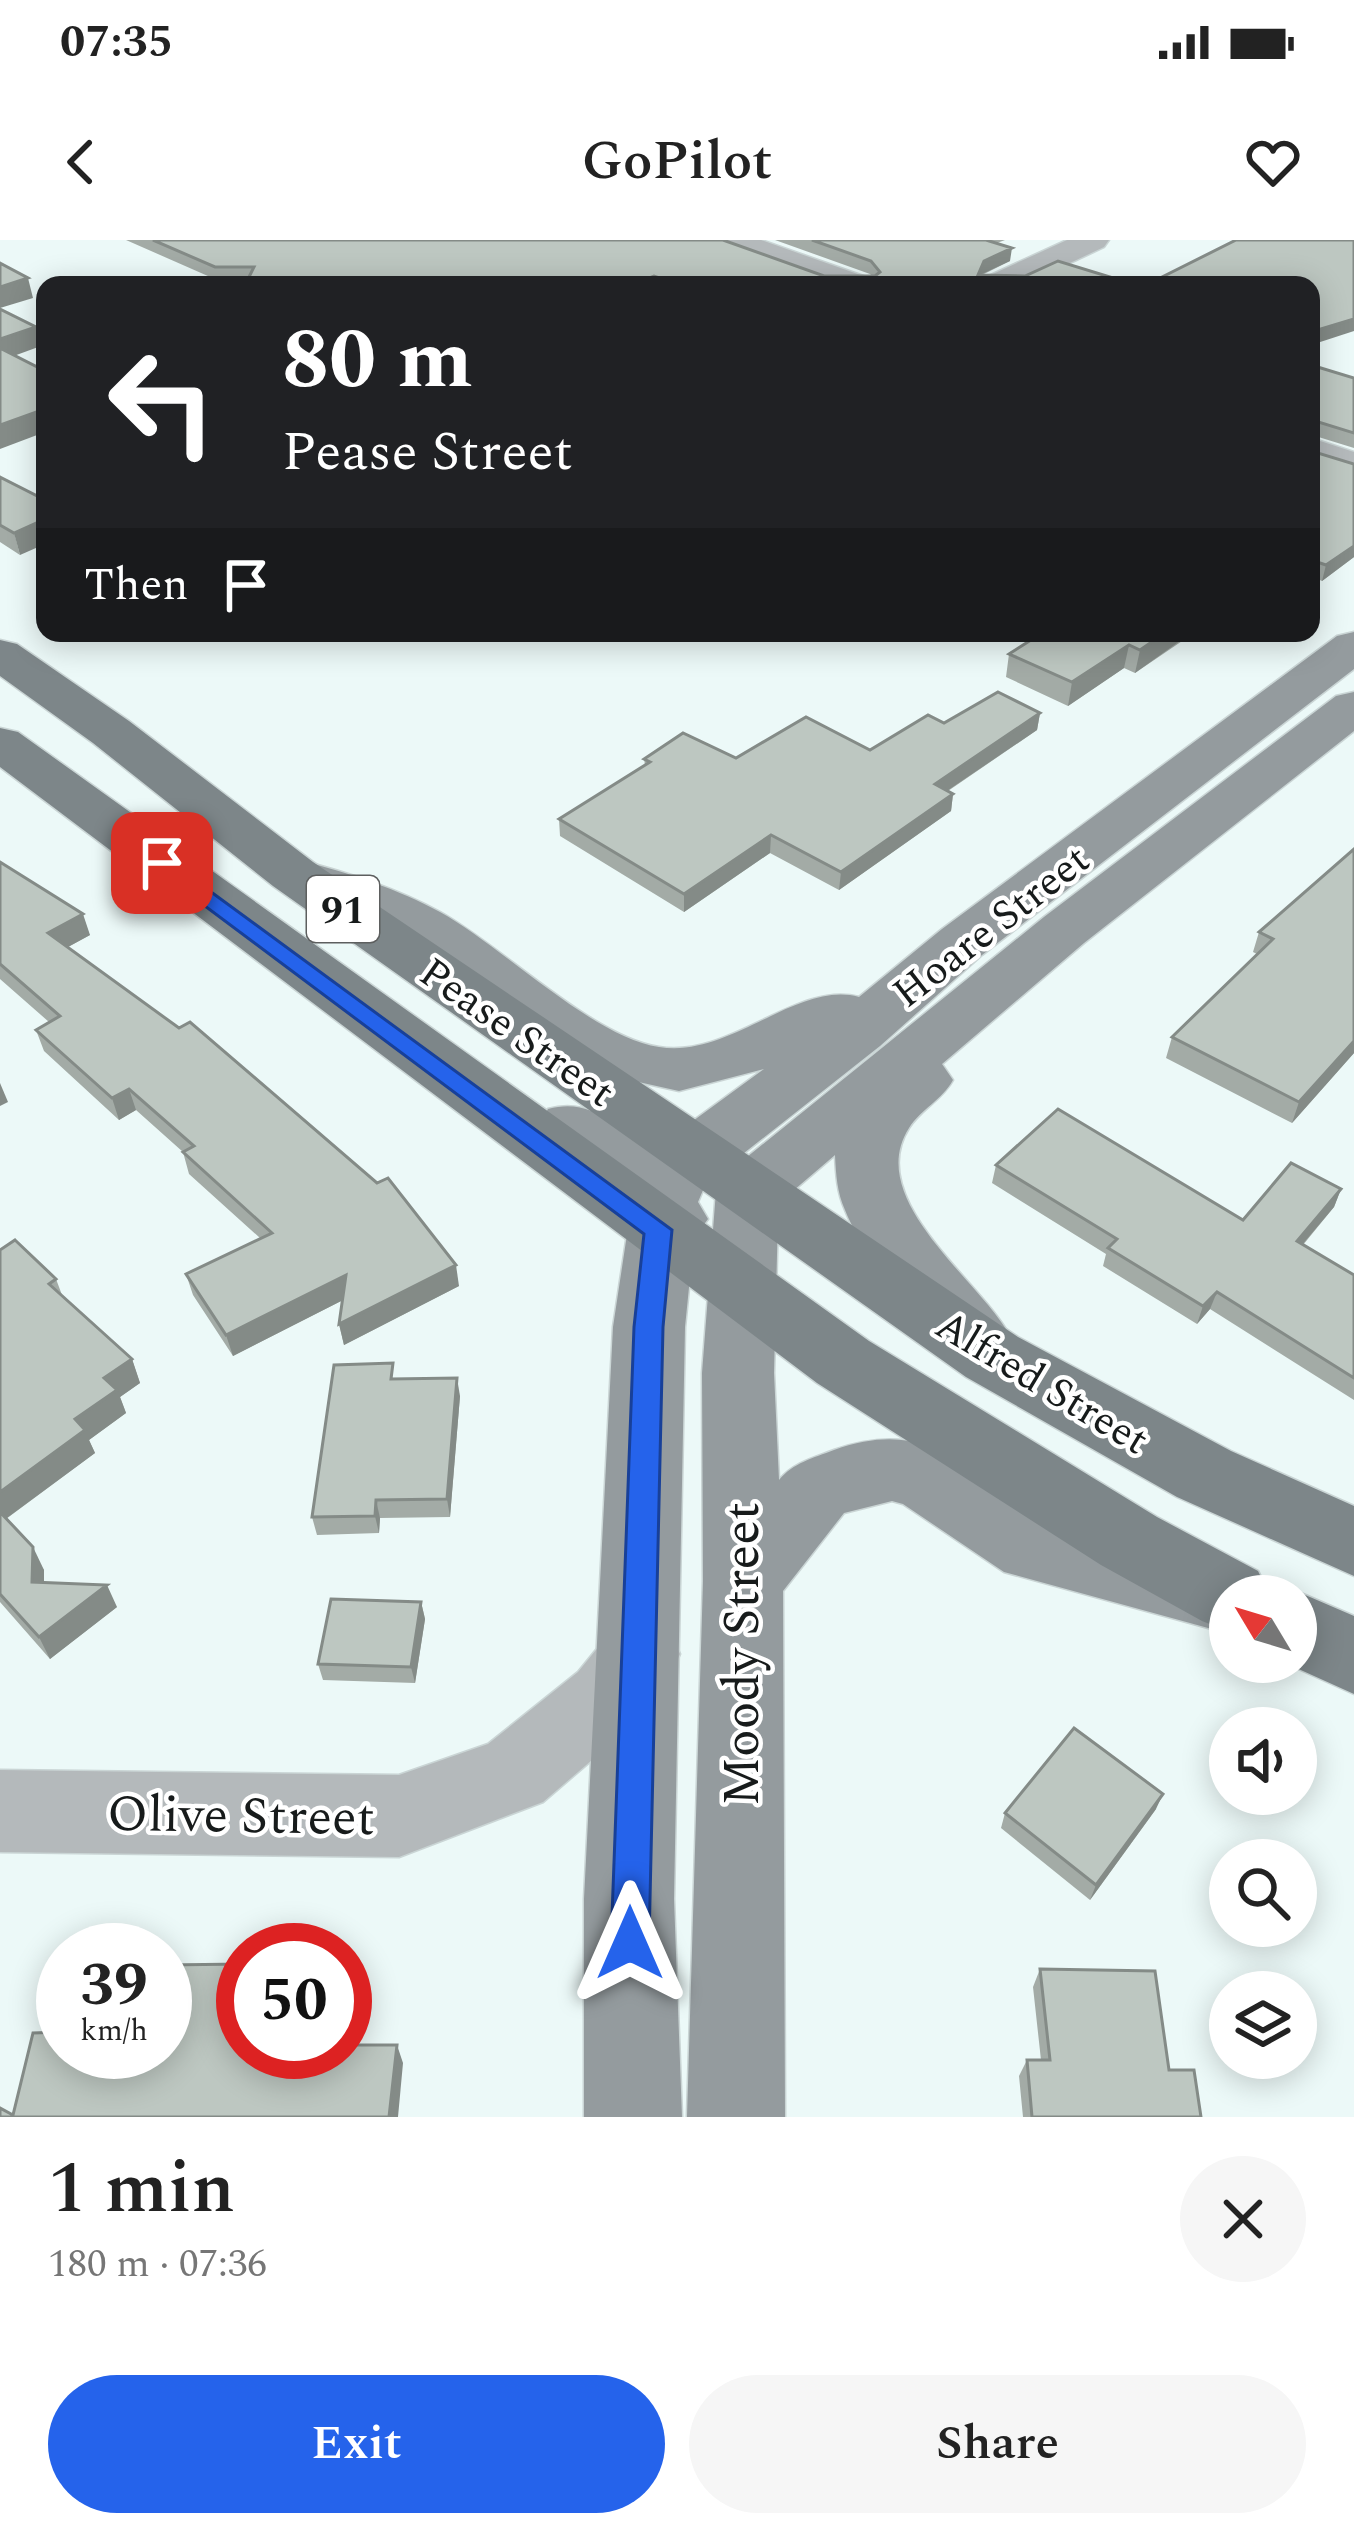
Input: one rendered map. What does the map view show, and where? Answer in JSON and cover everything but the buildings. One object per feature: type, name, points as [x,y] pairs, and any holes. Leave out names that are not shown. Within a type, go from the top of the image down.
[{"type":"main road","name":"Hoare Street","points":[[700,1223],[857,1031],[962,942],[1354,646]]},
{"type":"main road","name":"Pease Street","points":[[0,654],[112,752],[293,874],[700,1223]]},
{"type":"main road","points":[[0,701],[20,716],[47,779]]},
{"type":"main road","name":"Hoare Street","points":[[700,1223],[1064,930],[1354,707]]},
{"type":"main road","name":"Pease Street","points":[[0,742],[47,779],[700,1223]]},
{"type":"main road","points":[[112,752],[158,825],[580,1118],[700,1223],[649,1327],[629,1899],[633,2117]]},
{"type":"main road","points":[[293,874],[419,925],[608,1052],[665,1070],[752,1051],[798,1032],[962,942]]},
{"type":"main road","points":[[992,1357],[888,1234],[874,1204],[869,1156],[875,1129],[897,1101],[974,1036],[1064,930]]},
{"type":"main road","name":"Alfred Street","points":[[700,1223],[992,1357],[1204,1474],[1354,1543]]},
{"type":"main road","name":"Moody Street","points":[[700,1223],[738,1395],[743,1581],[736,2117]]},
{"type":"main road","name":"91","points":[[700,1223],[843,1362],[1026,1479],[1209,1585]]},
{"type":"main road","points":[[743,1581],[817,1490],[855,1475],[892,1469],[925,1478],[1032,1548],[1209,1592]]},
{"type":"main road","points":[[1317,1638],[1354,1656]]},
{"type":"street","points":[[730,240],[832,276]]},
{"type":"street","points":[[1015,276],[1093,240]]},
{"type":"street","points":[[1320,453],[1354,465]]},
{"type":"street","name":"Olive Street","points":[[0,1811],[399,1816],[514,1774],[592,1710],[641,1654]]},
{"type":"route","points":[[162,863],[658,1230],[649,1327],[630,1943]]}]
